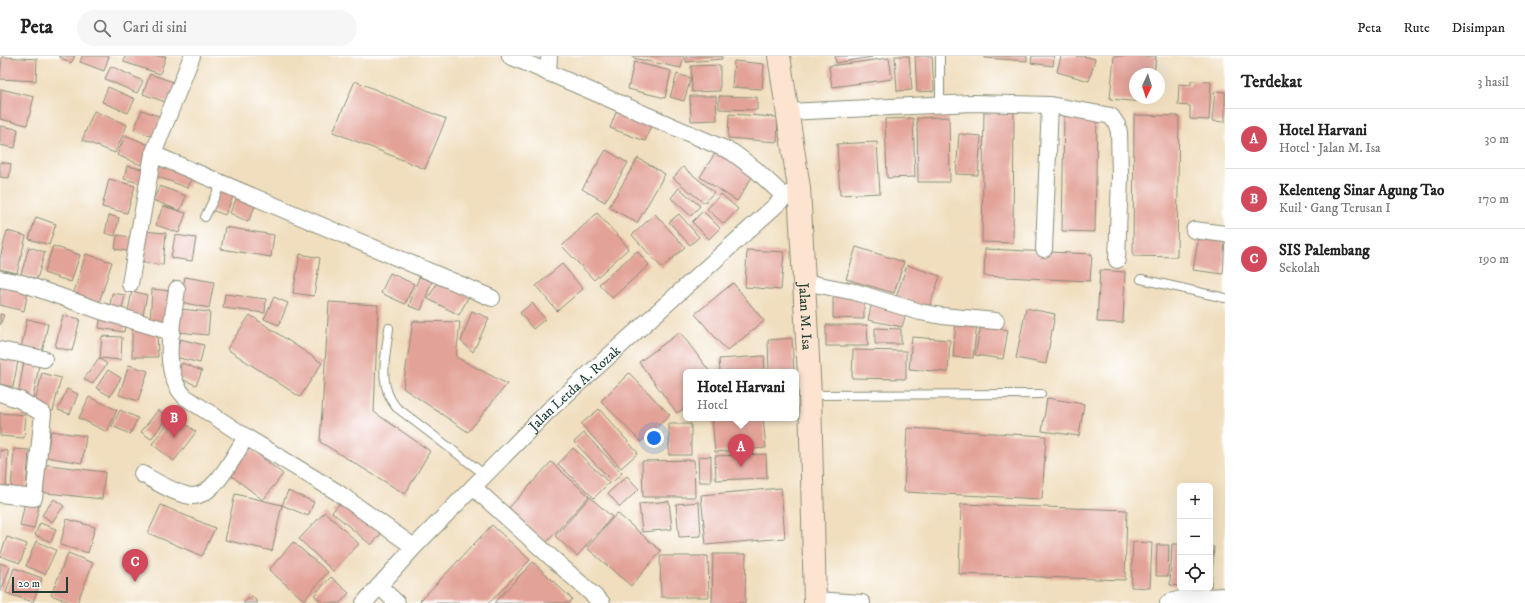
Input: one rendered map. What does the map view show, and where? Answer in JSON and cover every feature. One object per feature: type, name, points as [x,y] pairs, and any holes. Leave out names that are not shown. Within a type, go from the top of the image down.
[{"type":"main road","name":"Jalan M. Isa","points":[[779,56],[788,112],[792,192],[804,282],[810,395],[815,601]]},
{"type":"street","points":[[130,284],[153,154],[192,56]]},
{"type":"street","points":[[510,56],[732,152],[792,192]]},
{"type":"street","points":[[548,72],[549,56]]},
{"type":"street","points":[[788,112],[972,103],[1050,105],[1111,116],[1117,124],[1119,132],[1120,177],[1118,260]]},
{"type":"street","points":[[1044,249],[1050,105]]},
{"type":"street","points":[[153,154],[492,298]]},
{"type":"street","name":"Jalan Letda A. Rozak","points":[[364,603],[414,547],[474,487],[484,474],[548,411],[792,192]]},
{"type":"street","points":[[1194,230],[1225,234]]},
{"type":"street","points":[[0,279],[22,283],[101,311],[172,332]]},
{"type":"street","points":[[804,282],[855,292],[920,312],[942,316],[996,321]]},
{"type":"street","points":[[176,289],[169,354],[173,380],[177,389],[185,397],[246,437],[337,492],[414,547]]},
{"type":"street","points":[[0,350],[44,359]]},
{"type":"street","points":[[0,394],[20,400],[44,414],[34,498],[0,494]]},
{"type":"street","points":[[142,474],[180,493],[192,496],[203,494],[213,487],[246,437]]},
{"type":"street","points":[[474,487],[602,603]]},
{"type":"street","points":[[379,586],[397,603]]},
{"type":"street","points":[[1168,603],[1184,598],[1225,596]]},
{"type":"street","points":[[815,601],[862,603]]},
{"type":"lane","points":[[940,56],[940,105]]},
{"type":"lane","points":[[205,218],[221,184]]},
{"type":"lane","points":[[1141,280],[1225,298]]},
{"type":"lane","points":[[388,328],[384,381],[390,399],[396,407],[484,474]]},
{"type":"lane","points":[[810,395],[1041,394]]},
{"type":"building","points":[[58,56],[75,56],[71,63]]},
{"type":"building","points":[[82,56],[109,56],[104,71],[80,62]]},
{"type":"building","points":[[125,56],[166,56],[160,74],[124,62]]},
{"type":"building","points":[[633,56],[684,56],[681,68],[633,58]]},
{"type":"building","points":[[686,56],[722,56],[722,59],[686,62]]},
{"type":"building","points":[[835,56],[872,56],[872,57],[836,63]]},
{"type":"building","points":[[895,56],[909,56],[912,90],[897,91]]},
{"type":"building","points":[[915,56],[932,56],[934,91],[917,92]]},
{"type":"building","points":[[985,56],[1027,56],[1027,61],[985,58]]},
{"type":"building","points":[[1032,56],[1054,56],[1053,66],[1031,63]]},
{"type":"building","points":[[1061,56],[1083,56],[1095,59],[1089,81],[1057,72]]},
{"type":"building","points":[[1114,56],[1156,56],[1155,68],[1129,68],[1129,101],[1110,99]]},
{"type":"building","points":[[2,57],[37,59],[36,81],[0,79]]},
{"type":"building","points":[[889,58],[892,79],[832,87],[829,66]]},
{"type":"building","points":[[734,61],[764,64],[762,89],[732,87]]},
{"type":"building","points":[[634,62],[671,71],[665,98],[628,89]]},
{"type":"building","points":[[720,65],[720,91],[692,92],[691,66]]},
{"type":"building","points":[[111,66],[143,81],[137,93],[105,79]]},
{"type":"building","points":[[150,74],[176,83],[168,103],[143,94]]},
{"type":"building","points":[[677,74],[691,78],[684,101],[670,97]]},
{"type":"building","points":[[355,81],[446,119],[425,169],[333,132]]},
{"type":"building","points":[[1191,81],[1211,82],[1209,120],[1190,119],[1190,106],[1178,105],[1179,84],[1191,85]]},
{"type":"building","points":[[108,87],[135,99],[128,113],[102,102]]},
{"type":"building","points":[[1,89],[34,97],[27,125],[0,119]]},
{"type":"building","points":[[1215,91],[1225,92],[1225,122],[1212,121]]},
{"type":"building","points":[[690,96],[716,96],[717,120],[691,121]]},
{"type":"building","points":[[719,96],[757,97],[757,110],[719,109]]},
{"type":"building","points":[[984,108],[1014,109],[1013,243],[982,242]]},
{"type":"building","points":[[142,110],[161,117],[154,137],[134,130]]},
{"type":"building","points":[[617,110],[652,123],[645,141],[610,128]]},
{"type":"building","points":[[94,111],[127,125],[115,153],[82,140]]},
{"type":"building","points":[[729,114],[778,117],[777,142],[728,138]]},
{"type":"building","points":[[1134,115],[1179,116],[1177,257],[1133,256]]},
{"type":"building","points":[[1064,116],[1097,117],[1095,232],[1062,231]]},
{"type":"building","points":[[949,117],[950,182],[918,182],[917,118]]},
{"type":"building","points":[[913,118],[915,177],[887,178],[885,119]]},
{"type":"building","points":[[0,126],[18,129],[15,148],[0,145]]},
{"type":"building","points":[[959,134],[981,136],[978,175],[956,174]]},
{"type":"building","points":[[125,135],[154,147],[146,167],[117,155]]},
{"type":"building","points":[[877,142],[880,193],[840,195],[837,144]]},
{"type":"building","points":[[606,150],[628,163],[605,202],[582,189]]},
{"type":"building","points":[[717,150],[754,174],[737,201],[700,177]]},
{"type":"building","points":[[638,158],[665,174],[637,223],[609,207]]},
{"type":"building","points":[[0,162],[11,164],[9,178],[0,177]]},
{"type":"building","points":[[161,165],[193,176],[188,188],[156,176]]},
{"type":"building","points":[[127,166],[147,170],[144,184],[124,179]]},
{"type":"building","points":[[683,167],[714,192],[704,203],[673,178]]},
{"type":"building","points":[[109,179],[135,186],[127,213],[102,207]]},
{"type":"building","points":[[160,186],[186,196],[180,211],[153,200]]},
{"type":"building","points":[[679,188],[700,206],[691,216],[671,198]]},
{"type":"building","points":[[221,189],[234,194],[225,215],[212,210]]},
{"type":"building","points":[[721,194],[738,209],[724,224],[707,209]]},
{"type":"building","points":[[238,195],[256,204],[248,222],[230,213]]},
{"type":"building","points":[[163,206],[186,213],[179,233],[156,225]]},
{"type":"building","points":[[703,211],[720,228],[709,239],[692,222]]},
{"type":"building","points":[[597,213],[629,248],[594,280],[562,246]]},
{"type":"building","points":[[655,214],[685,247],[662,268],[632,235]]},
{"type":"building","points":[[679,214],[699,237],[690,245],[669,222]]},
{"type":"building","points":[[109,215],[119,218],[115,236],[105,233]]},
{"type":"building","points":[[36,217],[56,224],[49,245],[29,239]]},
{"type":"building","points":[[225,227],[274,235],[271,257],[221,249]]},
{"type":"building","points":[[7,231],[26,236],[17,273],[0,269],[0,258]]},
{"type":"building","points":[[142,231],[166,233],[163,265],[139,262]]},
{"type":"building","points":[[117,235],[136,238],[134,252],[115,249]]},
{"type":"building","points":[[175,235],[196,238],[192,261],[171,258]]},
{"type":"building","points":[[1199,235],[1225,239],[1223,274],[1193,270]]},
{"type":"building","points":[[53,246],[80,255],[71,282],[44,273]]},
{"type":"building","points":[[29,247],[45,252],[37,279],[21,274]]},
{"type":"building","points":[[856,247],[904,262],[894,293],[846,279]]},
{"type":"building","points":[[985,249],[1092,254],[1090,281],[984,276]]},
{"type":"building","points":[[747,250],[784,252],[781,290],[745,287]]},
{"type":"building","points":[[637,251],[649,265],[612,298],[599,284]]},
{"type":"building","points":[[86,254],[112,262],[98,306],[72,298]]},
{"type":"building","points":[[300,254],[320,258],[314,296],[293,293]]},
{"type":"building","points":[[562,264],[583,289],[557,311],[536,286]]},
{"type":"building","points":[[907,265],[940,276],[929,308],[896,297]]},
{"type":"building","points":[[1100,270],[1125,272],[1123,323],[1097,322]]},
{"type":"building","points":[[390,273],[414,284],[405,304],[381,293]]},
{"type":"building","points":[[185,277],[214,282],[209,308],[180,302]]},
{"type":"building","points":[[419,277],[432,281],[421,310],[409,306]]},
{"type":"building","points":[[3,281],[29,287],[24,311],[0,305],[0,291]]},
{"type":"building","points":[[438,281],[469,296],[459,315],[428,299]]},
{"type":"building","points":[[733,283],[764,321],[727,351],[695,314]]},
{"type":"building","points":[[152,289],[171,291],[169,325],[150,324]]},
{"type":"building","points":[[132,291],[147,295],[142,320],[127,316]]},
{"type":"building","points":[[112,293],[125,295],[121,313],[109,311]]},
{"type":"building","points":[[225,294],[266,299],[265,313],[223,308]]},
{"type":"building","points":[[833,295],[864,296],[864,319],[833,318]]},
{"type":"building","points":[[274,297],[288,303],[279,325],[264,319]]},
{"type":"building","points":[[329,302],[378,305],[374,412],[430,451],[405,494],[320,442]]},
{"type":"building","points":[[872,302],[907,310],[902,327],[868,320]]},
{"type":"building","points":[[532,303],[545,319],[533,329],[520,313]]},
{"type":"building","points":[[1026,308],[1055,314],[1046,364],[1016,358]]},
{"type":"building","points":[[180,309],[210,312],[208,335],[178,332]]},
{"type":"building","points":[[472,311],[489,318],[473,352],[461,341]]},
{"type":"building","points":[[0,314],[4,315],[0,325]]},
{"type":"building","points":[[63,315],[80,319],[72,351],[55,347]]},
{"type":"building","points":[[101,315],[126,318],[124,332],[99,328]]},
{"type":"building","points":[[250,315],[322,363],[300,397],[227,349]]},
{"type":"building","points":[[27,319],[48,324],[41,357],[20,353]]},
{"type":"building","points":[[413,321],[460,322],[456,357],[507,384],[468,432],[403,388]]},
{"type":"building","points":[[956,321],[977,324],[973,358],[953,357]]},
{"type":"building","points":[[826,325],[867,325],[868,346],[826,346]]},
{"type":"building","points":[[981,325],[1008,330],[1003,359],[975,355]]},
{"type":"building","points":[[132,328],[157,328],[158,357],[132,357]]},
{"type":"building","points":[[875,328],[901,329],[901,344],[875,344]]},
{"type":"building","points":[[680,332],[708,369],[683,369],[683,409],[677,413],[639,362]]},
{"type":"building","points":[[102,336],[122,337],[121,360],[100,358]]},
{"type":"building","points":[[912,337],[950,340],[948,372],[909,369]]},
{"type":"building","points":[[792,338],[794,369],[769,369],[768,340]]},
{"type":"building","points":[[180,339],[204,345],[200,363],[175,357]]},
{"type":"building","points":[[853,350],[906,351],[906,379],[852,378]]},
{"type":"building","points":[[0,352],[19,356],[13,387],[0,384]]},
{"type":"building","points":[[764,356],[765,369],[720,369],[719,359]]},
{"type":"building","points":[[99,358],[107,364],[92,384],[84,379]]},
{"type":"building","points":[[24,361],[39,364],[33,399],[18,396]]},
{"type":"building","points":[[182,363],[202,371],[196,385],[176,377]]},
{"type":"building","points":[[129,365],[148,371],[138,401],[119,395]]},
{"type":"building","points":[[108,370],[121,378],[110,396],[96,388]]},
{"type":"building","points":[[42,373],[61,378],[53,411],[34,407]]},
{"type":"building","points":[[629,373],[670,415],[641,442],[601,401]]},
{"type":"building","points":[[67,389],[78,394],[70,414],[58,410]]},
{"type":"building","points":[[89,397],[117,410],[107,432],[79,418]]},
{"type":"building","points":[[1047,398],[1084,404],[1079,436],[1042,431]]},
{"type":"building","points":[[599,409],[638,453],[621,468],[581,424]]},
{"type":"building","points":[[120,410],[138,418],[130,434],[112,426]]},
{"type":"building","points":[[158,410],[167,417],[151,439],[141,432]]},
{"type":"building","points":[[0,413],[26,415],[24,438],[0,436]]},
{"type":"building","points":[[174,415],[196,432],[174,461],[152,444]]},
{"type":"building","points":[[712,421],[763,421],[766,448],[715,452]]},
{"type":"building","points":[[669,424],[691,424],[691,455],[669,455]]},
{"type":"building","points":[[907,428],[1046,436],[1042,499],[904,492]]},
{"type":"building","points":[[51,431],[86,436],[82,463],[46,457]]},
{"type":"building","points":[[584,433],[622,473],[613,482],[574,442]]},
{"type":"building","points":[[250,448],[283,474],[263,500],[229,474]]},
{"type":"building","points":[[573,448],[609,483],[594,498],[558,464]]},
{"type":"building","points":[[14,449],[29,450],[26,490],[11,489]]},
{"type":"building","points":[[0,450],[8,451],[6,489],[0,489]]},
{"type":"building","points":[[766,454],[767,478],[716,480],[715,456]]},
{"type":"building","points":[[711,456],[711,482],[699,482],[698,457]]},
{"type":"building","points":[[694,460],[695,497],[643,497],[642,461]]},
{"type":"building","points":[[551,462],[589,496],[546,543],[508,509]]},
{"type":"building","points":[[41,464],[105,472],[102,499],[38,492]]},
{"type":"building","points":[[627,476],[639,489],[620,507],[608,493]]},
{"type":"building","points":[[781,488],[785,538],[706,545],[701,495]]},
{"type":"building","points":[[288,491],[314,502],[308,516],[282,505]]},
{"type":"building","points":[[235,494],[282,505],[272,551],[225,540]]},
{"type":"building","points":[[590,497],[612,517],[577,556],[555,536]]},
{"type":"building","points":[[54,499],[64,506],[52,522],[42,515]]},
{"type":"building","points":[[342,501],[381,534],[371,545],[332,512]]},
{"type":"building","points":[[669,501],[672,529],[642,532],[639,504]]},
{"type":"building","points":[[25,502],[39,505],[34,529],[20,526]]},
{"type":"building","points":[[699,502],[701,536],[679,537],[676,504]]},
{"type":"building","points":[[961,504],[1127,510],[1125,580],[959,574]]},
{"type":"building","points":[[161,505],[215,528],[202,556],[148,533]]},
{"type":"building","points":[[325,512],[359,544],[333,571],[299,539]]},
{"type":"building","points":[[617,513],[661,551],[631,586],[587,548]]},
{"type":"building","points":[[67,519],[95,527],[88,553],[60,545]]},
{"type":"building","points":[[40,523],[56,529],[51,542],[35,535]]},
{"type":"building","points":[[492,525],[530,560],[489,603],[423,603],[420,601]]},
{"type":"building","points":[[7,537],[27,544],[20,563],[0,556]]},
{"type":"building","points":[[36,541],[56,550],[45,574],[26,566]]},
{"type":"building","points":[[293,542],[328,572],[304,600],[269,570]]},
{"type":"building","points":[[1133,542],[1152,543],[1150,588],[1131,587]]},
{"type":"building","points":[[1172,544],[1177,544],[1177,586],[1170,585]]},
{"type":"building","points":[[1157,545],[1169,545],[1168,576],[1156,576]]},
{"type":"building","points":[[68,553],[93,563],[77,603],[72,603],[51,595]]},
{"type":"building","points":[[713,554],[746,554],[745,603],[712,603]]},
{"type":"building","points":[[660,556],[708,556],[709,597],[661,597]]},
{"type":"building","points":[[533,562],[572,599],[569,603],[494,603]]},
{"type":"building","points":[[0,563],[10,567],[1,591],[0,591]]},
{"type":"building","points":[[14,568],[42,578],[33,602],[6,593]]},
{"type":"building","points":[[331,577],[349,593],[340,603],[323,603],[314,595]]},
{"type":"building","points":[[252,596],[258,603],[243,603]]},
{"type":"place","name":"Kelenteng Sinar Agung Tao","points":[[174,438]]},
{"type":"place","name":"Hotel Harvani","points":[[741,467]]},
{"type":"place","name":"SIS Palembang","points":[[135,582]]}]
